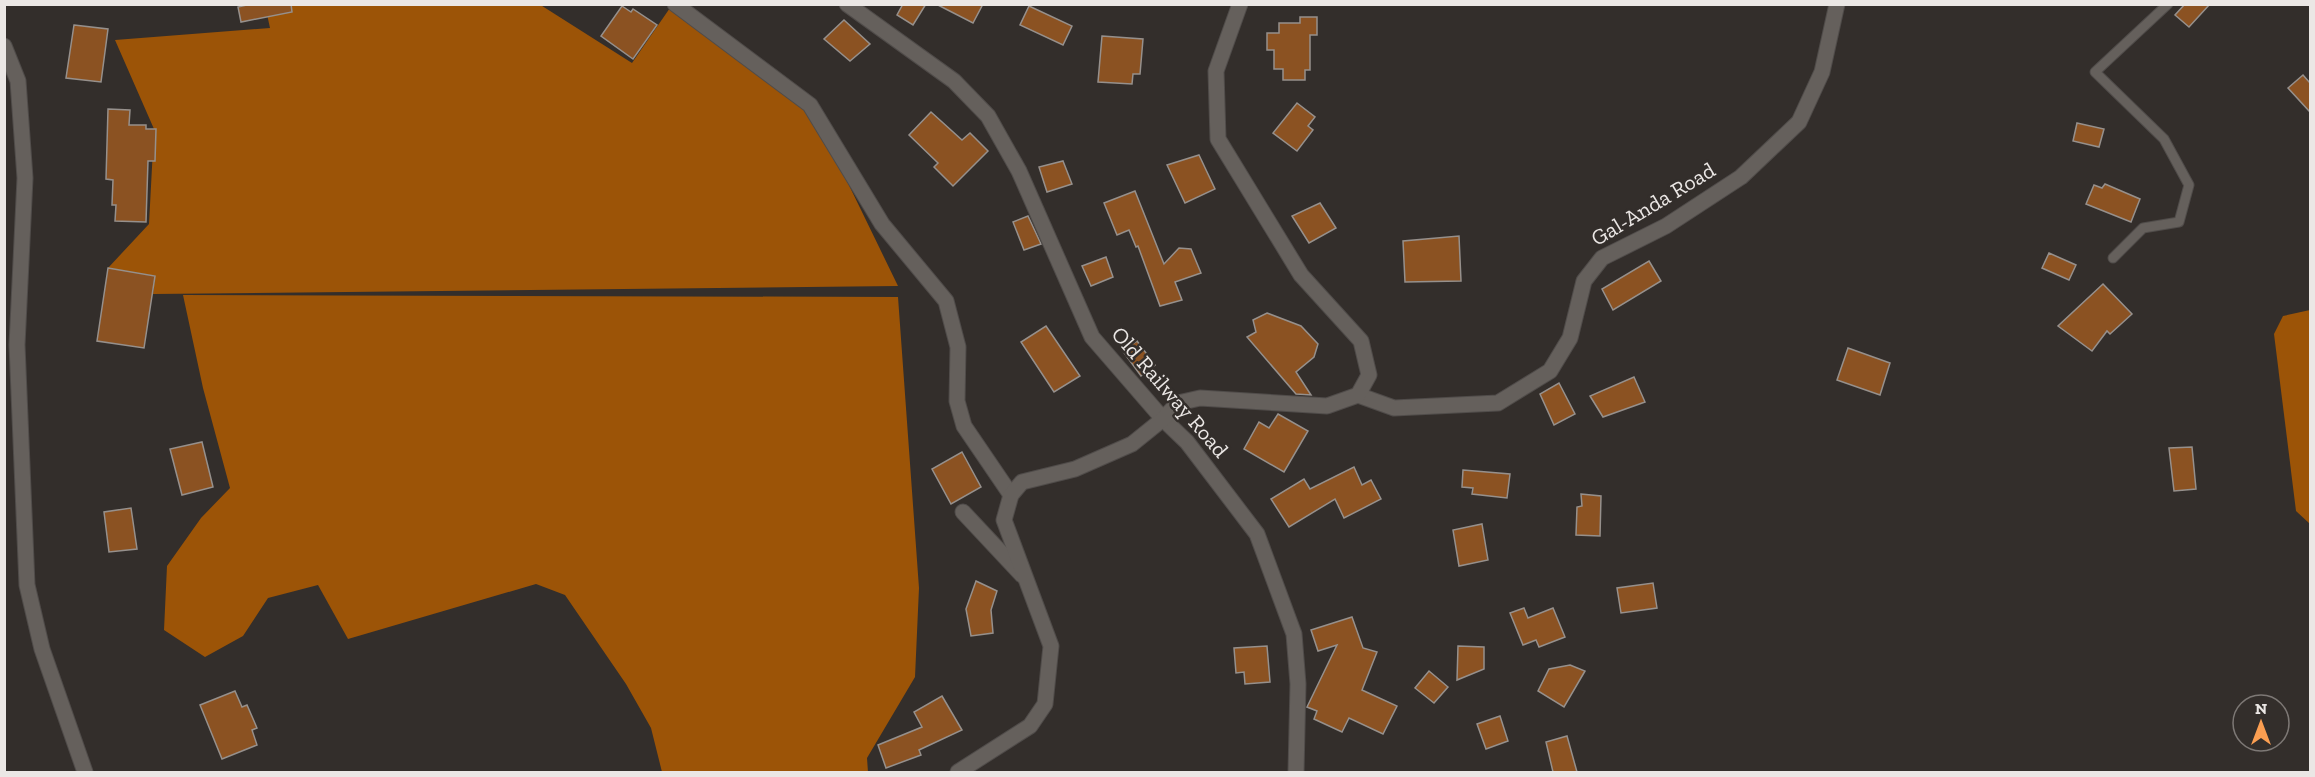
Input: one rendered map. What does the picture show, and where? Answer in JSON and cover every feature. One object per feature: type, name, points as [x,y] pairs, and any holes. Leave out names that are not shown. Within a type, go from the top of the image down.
[{"type":"street","points":[[675,4],[810,105],[882,224],[946,301],[958,347],[957,400],[964,426],[1011,495]]},
{"type":"street","name":"Old Railway Road","points":[[847,4],[954,81],[988,116],[1019,171],[1092,337],[1163,419],[1187,442],[1257,534],[1294,634],[1298,684],[1296,772]]},
{"type":"street","points":[[958,772],[1030,726],[1045,704],[1051,646],[1004,520],[1011,495],[1022,482],[1075,469],[1132,444],[1163,419],[1178,403],[1200,398],[1327,406],[1358,395],[1369,375],[1361,341],[1301,275],[1218,139],[1216,71],[1240,4]]},
{"type":"street","name":"Gal-Anda Road","points":[[1358,395],[1394,408],[1498,403],[1550,372],[1570,338],[1584,281],[1602,258],[1666,226],[1741,177],[1799,122],[1822,72],[1837,4]]},
{"type":"street","points":[[4,46],[18,81],[25,178],[17,345],[27,585],[42,649],[85,772]]},
{"type":"street","points":[[963,512],[1028,582]]},
{"type":"lane","points":[[2113,258],[2143,228],[2179,222],[2189,185],[2164,139],[2095,72],[2168,4]]},
{"type":"shaded area","points":[[539,4],[632,63],[672,5],[810,105],[898,286],[153,294],[155,276],[108,268],[149,224],[154,129],[115,40],[270,28],[265,5]]},
{"type":"shaded area","points":[[183,295],[898,297],[919,588],[915,677],[867,758],[868,772],[662,772],[651,728],[626,684],[565,595],[536,584],[348,639],[318,585],[268,598],[243,636],[205,657],[164,630],[167,566],[201,518],[230,488],[203,388]]},
{"type":"shaded area","points":[[2310,310],[2310,524],[2296,511],[2274,334],[2283,316]]},
{"type":"building","points":[[251,4],[291,4],[292,12],[241,22],[238,7]]},
{"type":"building","points":[[903,4],[926,4],[913,25],[897,15]]},
{"type":"building","points":[[936,4],[983,4],[973,23]]},
{"type":"building","points":[[2185,4],[2210,4],[2189,27],[2175,15]]},
{"type":"building","points":[[622,6],[631,12],[633,9],[657,25],[633,59],[601,36]]},
{"type":"building","points":[[1029,6],[1072,26],[1063,45],[1020,25]]},
{"type":"building","points":[[1300,17],[1317,17],[1317,35],[1310,35],[1310,70],[1305,70],[1305,80],[1283,80],[1283,69],[1274,69],[1274,50],[1267,50],[1267,33],[1279,33],[1279,23],[1300,23]]},
{"type":"building","points":[[844,20],[870,44],[850,61],[824,39]]},
{"type":"building","points":[[74,25],[108,29],[101,82],[66,78]]},
{"type":"building","points":[[1102,36],[1143,39],[1140,74],[1133,74],[1132,84],[1098,82]]},
{"type":"building","points":[[2303,75],[2310,83],[2310,112],[2288,88]]},
{"type":"building","points":[[1297,103],[1315,117],[1308,126],[1313,130],[1297,151],[1273,133]]},
{"type":"building","points":[[108,109],[130,110],[129,125],[146,125],[146,129],[156,129],[155,161],[148,161],[146,222],[115,221],[116,205],[112,205],[113,180],[106,179]]},
{"type":"building","points":[[931,112],[962,140],[970,133],[988,151],[953,186],[934,167],[938,163],[909,135]]},
{"type":"building","points":[[2077,123],[2104,129],[2099,147],[2073,141]]},
{"type":"building","points":[[1199,155],[1215,189],[1185,203],[1167,165]]},
{"type":"building","points":[[1063,161],[1072,184],[1047,192],[1039,167]]},
{"type":"building","points":[[2105,184],[2140,199],[2131,222],[2086,204],[2094,185],[2102,188]]},
{"type":"building","points":[[1135,191],[1164,264],[1179,248],[1191,249],[1201,273],[1175,282],[1182,300],[1160,306],[1138,246],[1136,247],[1129,230],[1117,235],[1104,203]]},
{"type":"building","points":[[1320,203],[1336,228],[1309,243],[1292,216]]},
{"type":"building","points":[[1028,216],[1041,244],[1024,250],[1013,222]]},
{"type":"building","points":[[1459,236],[1461,281],[1405,282],[1403,241]]},
{"type":"building","points":[[2049,253],[2076,265],[2069,280],[2042,268]]},
{"type":"building","points":[[1106,257],[1113,277],[1091,286],[1082,266]]},
{"type":"building","points":[[1649,261],[1661,281],[1613,310],[1602,289]]},
{"type":"building","points":[[108,268],[155,276],[144,348],[97,341]]},
{"type":"building","points":[[2103,284],[2132,314],[2110,334],[2107,331],[2092,351],[2058,326]]},
{"type":"building","points":[[1267,313],[1301,326],[1318,344],[1314,357],[1296,372],[1311,395],[1296,394],[1247,337],[1256,332],[1253,320]]},
{"type":"building","points":[[1046,326],[1080,376],[1054,392],[1021,342]]},
{"type":"building","points":[[1137,341],[1155,365],[1141,376],[1122,350]]},
{"type":"building","points":[[1848,348],[1890,363],[1880,395],[1837,380]]},
{"type":"building","points":[[1634,377],[1645,402],[1603,417],[1590,396]]},
{"type":"building","points":[[1559,383],[1575,414],[1554,425],[1540,394]]},
{"type":"building","points":[[1278,414],[1308,431],[1284,472],[1244,449],[1259,422],[1269,428]]},
{"type":"building","points":[[202,442],[213,487],[182,495],[170,449]]},
{"type":"building","points":[[2192,447],[2196,489],[2174,491],[2169,448]]},
{"type":"building","points":[[962,452],[981,487],[951,504],[932,469]]},
{"type":"building","points":[[1354,467],[1362,485],[1371,480],[1381,499],[1344,518],[1335,499],[1289,527],[1271,499],[1304,479],[1310,489]]},
{"type":"building","points":[[1463,470],[1510,474],[1507,498],[1472,494],[1473,488],[1462,487]]},
{"type":"building","points":[[1581,494],[1601,496],[1600,536],[1576,535],[1577,507],[1582,506]]},
{"type":"building","points":[[131,508],[137,549],[109,552],[104,512]]},
{"type":"building","points":[[1482,524],[1488,560],[1459,566],[1453,530]]},
{"type":"building","points":[[976,581],[997,591],[991,610],[993,633],[971,636],[966,609]]},
{"type":"building","points":[[1653,583],[1657,608],[1621,613],[1617,588]]},
{"type":"building","points":[[1524,608],[1528,618],[1553,608],[1565,637],[1539,647],[1536,640],[1523,645],[1510,613]]},
{"type":"building","points":[[1352,617],[1363,648],[1377,652],[1362,690],[1397,706],[1383,734],[1349,718],[1342,732],[1314,719],[1317,711],[1307,707],[1337,645],[1318,651],[1311,630]]},
{"type":"building","points":[[1267,646],[1270,682],[1245,684],[1244,672],[1236,673],[1234,648]]},
{"type":"building","points":[[1458,646],[1484,647],[1484,669],[1457,680]]},
{"type":"building","points":[[1570,665],[1585,671],[1564,707],[1538,691],[1549,669]]},
{"type":"building","points":[[1429,671],[1448,687],[1434,703],[1415,688]]},
{"type":"building","points":[[235,691],[242,707],[247,705],[257,728],[252,730],[257,745],[222,759],[200,705]]},
{"type":"building","points":[[942,696],[962,730],[919,750],[921,755],[886,768],[878,745],[922,727],[914,712]]},
{"type":"building","points":[[1500,716],[1508,741],[1486,749],[1477,724]]},
{"type":"building","points":[[1567,736],[1577,772],[1553,772],[1546,742]]}]
